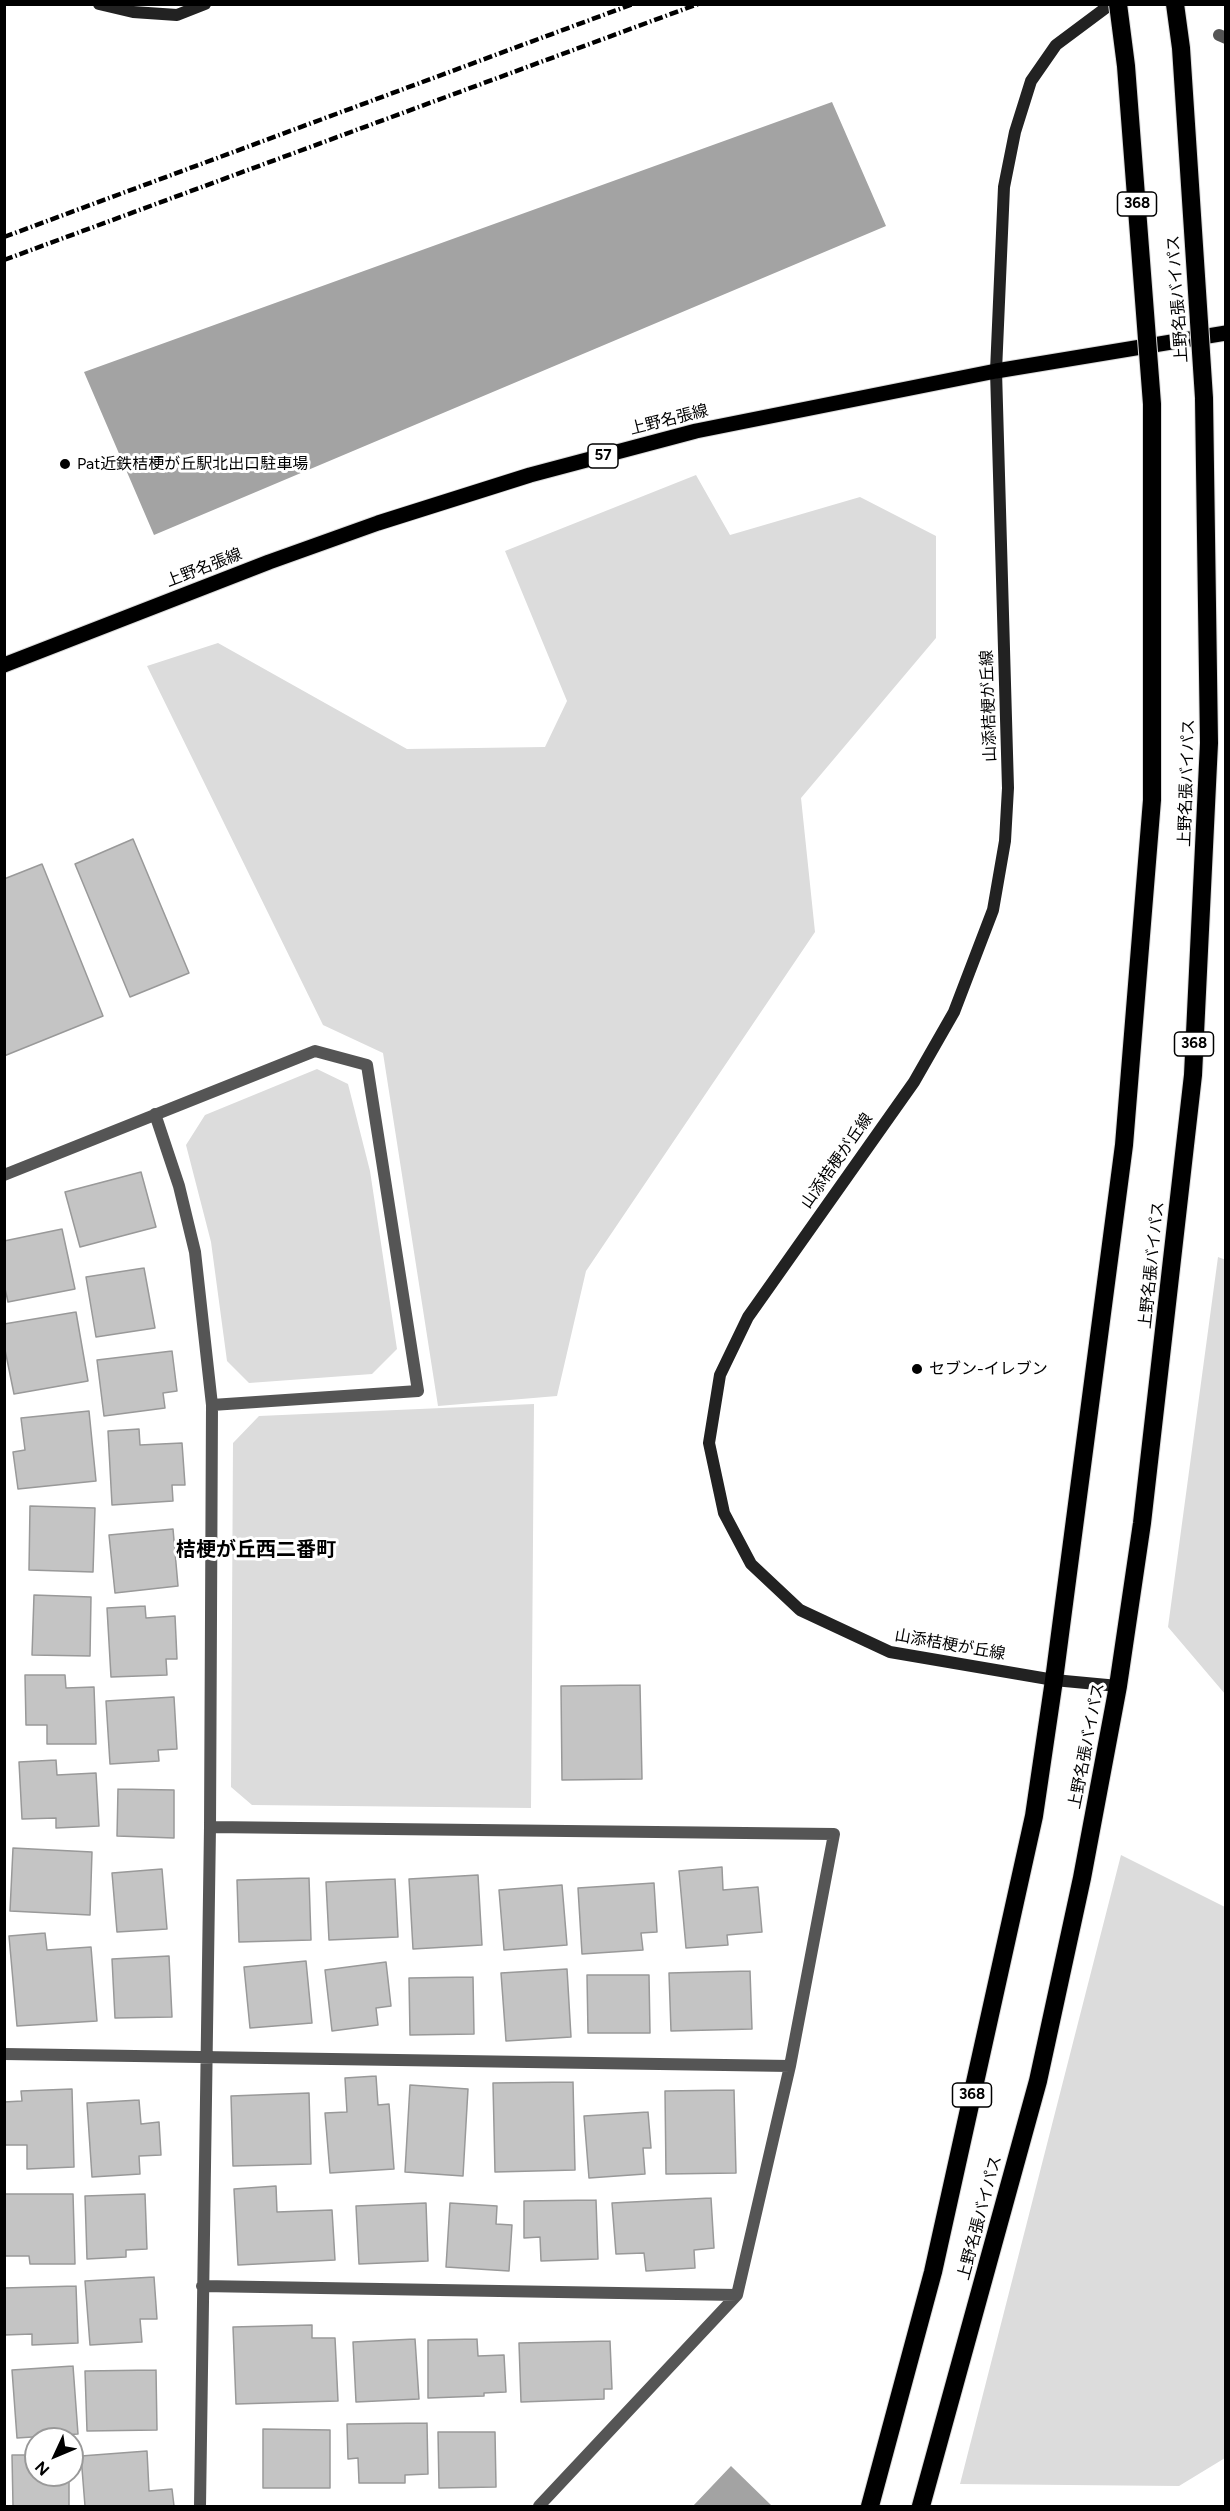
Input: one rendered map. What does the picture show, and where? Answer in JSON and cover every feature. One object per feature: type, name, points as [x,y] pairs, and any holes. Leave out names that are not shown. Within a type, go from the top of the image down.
[{"type":"highway","name":"上野名張バイパス","points":[[870,2506],[935,2260],[1034,1816],[1124,1144],[1151,812],[1152,404],[1126,66],[1118,4]]},
{"type":"highway","name":"上野名張バイパス","points":[[921,2506],[1038,2081],[1082,1878],[1118,1686],[1142,1523],[1193,1075],[1209,742],[1204,398],[1181,48],[1175,4]]},
{"type":"main road","points":[[99,4],[133,12],[177,15],[205,4]]},
{"type":"main road","name":"山添桔梗が丘線","points":[[1111,4],[1056,45],[1031,81],[1015,132],[1004,187],[996,370],[1008,788],[1005,841],[993,910],[954,1012],[914,1082],[748,1317],[720,1375],[709,1443],[724,1513],[751,1564],[800,1610],[890,1652],[1054,1680],[1118,1686]]},
{"type":"main road","name":"上野名張線","points":[[4,665],[312,546],[530,475],[696,431],[996,370],[1226,333]]},
{"type":"street","points":[[4,1175],[315,1051],[367,1065],[418,1391],[212,1405]]},
{"type":"street","points":[[155,1114],[179,1186],[195,1252],[212,1405],[210,1827],[200,2506]]},
{"type":"street","points":[[210,1827],[834,1834],[790,2066],[737,2295],[539,2506]]},
{"type":"street","points":[[4,2054],[790,2066]]},
{"type":"street","points":[[202,2286],[737,2295]]},
{"type":"shaded area","points":[[832,102],[886,226],[154,535],[84,372]]},
{"type":"shaded area","points":[[696,475],[730,535],[860,497],[936,536],[936,638],[801,798],[815,932],[586,1271],[557,1396],[438,1406],[383,1053],[323,1025],[147,666],[218,643],[407,749],[545,747],[567,701],[505,551]]},
{"type":"shaded area","points":[[317,1069],[348,1084],[370,1171],[397,1349],[372,1374],[249,1383],[227,1361],[211,1242],[186,1145],[205,1115]]},
{"type":"shaded area","points":[[1218,1257],[1226,1260],[1225,1694],[1168,1627]]},
{"type":"shaded area","points":[[534,1404],[531,1808],[252,1805],[231,1787],[233,1443],[259,1416]]},
{"type":"shaded area","points":[[1121,1855],[1225,1907],[1225,2458],[1179,2486],[960,2484]]},
{"type":"shaded area","points":[[731,2466],[772,2506],[693,2506]]},
{"type":"building","points":[[133,839],[189,973],[130,997],[75,864]]},
{"type":"building","points":[[42,864],[103,1016],[4,1056],[4,879]]},
{"type":"building","points":[[141,1172],[156,1227],[80,1247],[65,1192]]},
{"type":"building","points":[[62,1229],[75,1289],[8,1302],[4,1284],[4,1241]]},
{"type":"building","points":[[144,1268],[155,1328],[96,1337],[86,1277]]},
{"type":"building","points":[[76,1312],[88,1381],[14,1394],[4,1345],[4,1324]]},
{"type":"building","points":[[172,1351],[177,1391],[163,1393],[165,1408],[104,1416],[97,1360]]},
{"type":"building","points":[[89,1411],[96,1481],[18,1489],[13,1452],[25,1450],[21,1418]]},
{"type":"building","points":[[139,1429],[140,1445],[182,1443],[185,1485],[172,1485],[173,1501],[112,1505],[108,1431]]},
{"type":"building","points":[[30,1506],[95,1508],[93,1572],[29,1570]]},
{"type":"building","points":[[173,1529],[178,1586],[115,1593],[109,1535]]},
{"type":"building","points":[[34,1595],[91,1597],[90,1656],[32,1655]]},
{"type":"building","points":[[145,1606],[146,1618],[175,1616],[177,1659],[166,1659],[167,1675],[111,1677],[107,1608]]},
{"type":"building","points":[[25,1675],[65,1675],[66,1688],[94,1687],[96,1744],[47,1744],[47,1725],[26,1725]]},
{"type":"building","points":[[640,1685],[642,1779],[562,1780],[561,1686]]},
{"type":"building","points":[[174,1697],[177,1749],[158,1750],[159,1761],[110,1764],[106,1701]]},
{"type":"building","points":[[56,1760],[57,1775],[96,1773],[99,1826],[56,1828],[56,1818],[22,1819],[19,1762]]},
{"type":"building","points":[[118,1789],[174,1790],[174,1838],[117,1836]]},
{"type":"building","points":[[13,1848],[92,1852],[90,1915],[10,1911]]},
{"type":"building","points":[[722,1867],[723,1890],[758,1887],[762,1932],[727,1935],[728,1945],[686,1948],[679,1871]]},
{"type":"building","points":[[162,1869],[167,1929],[117,1932],[112,1873]]},
{"type":"building","points":[[478,1875],[482,1945],[413,1949],[409,1879]]},
{"type":"building","points":[[309,1878],[311,1940],[239,1942],[237,1880]]},
{"type":"building","points":[[395,1879],[398,1937],[329,1940],[326,1882]]},
{"type":"building","points":[[654,1883],[657,1932],[641,1933],[643,1950],[582,1954],[578,1888]]},
{"type":"building","points":[[562,1885],[567,1945],[504,1950],[499,1890]]},
{"type":"building","points":[[45,1933],[47,1950],[91,1947],[97,2021],[17,2026],[9,1936]]},
{"type":"building","points":[[169,1956],[172,2017],[115,2018],[112,1959]]},
{"type":"building","points":[[306,1961],[312,2023],[250,2028],[244,1967]]},
{"type":"building","points":[[386,1962],[391,2006],[376,2008],[378,2025],[332,2031],[325,1970]]},
{"type":"building","points":[[567,1969],[571,2037],[506,2041],[501,1973]]},
{"type":"building","points":[[750,1971],[752,2029],[671,2031],[669,1973]]},
{"type":"building","points":[[587,1975],[649,1975],[650,2033],[588,2033]]},
{"type":"building","points":[[473,1977],[474,2034],[410,2035],[409,1978]]},
{"type":"building","points":[[376,2076],[378,2105],[389,2104],[394,2169],[330,2173],[325,2113],[347,2112],[345,2078]]},
{"type":"building","points":[[573,2082],[575,2170],[495,2172],[493,2083]]},
{"type":"building","points":[[410,2085],[468,2089],[463,2176],[405,2172]]},
{"type":"building","points":[[72,2089],[74,2167],[27,2169],[27,2145],[4,2145],[4,2102],[22,2101],[21,2091]]},
{"type":"building","points":[[734,2090],[736,2173],[666,2174],[665,2091]]},
{"type":"building","points":[[309,2093],[311,2164],[233,2166],[231,2096]]},
{"type":"building","points":[[139,2100],[141,2124],[159,2122],[161,2155],[139,2156],[140,2174],[92,2177],[87,2103]]},
{"type":"building","points":[[648,2112],[651,2148],[643,2148],[645,2174],[589,2178],[584,2116]]},
{"type":"building","points":[[276,2186],[277,2212],[332,2210],[335,2260],[238,2265],[234,2189]]},
{"type":"building","points":[[4,2194],[73,2194],[75,2264],[30,2264],[29,2256],[4,2256]]},
{"type":"building","points":[[145,2194],[147,2249],[126,2250],[126,2257],[87,2259],[85,2196]]},
{"type":"building","points":[[711,2198],[714,2248],[694,2250],[695,2268],[646,2271],[644,2253],[616,2254],[612,2203]]},
{"type":"building","points":[[596,2200],[598,2259],[541,2261],[540,2237],[524,2238],[524,2201]]},
{"type":"building","points":[[426,2203],[428,2261],[359,2264],[356,2206]]},
{"type":"building","points":[[450,2203],[497,2206],[496,2224],[512,2225],[509,2271],[446,2267]]},
{"type":"building","points":[[154,2277],[157,2319],[140,2319],[142,2342],[90,2345],[85,2281]]},
{"type":"building","points":[[76,2286],[78,2343],[32,2345],[32,2334],[4,2335],[4,2288]]},
{"type":"building","points":[[312,2325],[312,2338],[335,2338],[338,2401],[236,2404],[233,2327]]},
{"type":"building","points":[[415,2339],[419,2399],[356,2402],[353,2342]]},
{"type":"building","points":[[477,2339],[478,2356],[504,2355],[506,2392],[484,2393],[484,2396],[428,2398],[428,2340]]},
{"type":"building","points":[[610,2341],[612,2389],[604,2389],[604,2399],[521,2402],[519,2343]]},
{"type":"building","points":[[73,2366],[77,2427],[24,2427],[24,2438],[17,2438],[12,2370]]},
{"type":"building","points":[[156,2370],[157,2430],[87,2431],[85,2371]]},
{"type":"building","points":[[427,2423],[428,2474],[405,2475],[405,2483],[359,2483],[358,2458],[348,2459],[347,2424]]},
{"type":"building","points":[[263,2429],[330,2430],[330,2488],[263,2488]]},
{"type":"building","points":[[438,2432],[495,2432],[496,2487],[439,2488]]},
{"type":"building","points":[[147,2451],[149,2491],[172,2489],[174,2506],[85,2506],[84,2456]]},
{"type":"building","points":[[12,2455],[24,2455],[24,2487],[69,2487],[69,2506],[13,2506]]},
{"type":"railway","points":[[4,237],[633,4]]},
{"type":"railway","points":[[4,260],[698,4]]},
{"type":"place","name":"Pat近鉄桔梗が丘駅北出口駐車場","points":[[65,464]]},
{"type":"place","name":"セブン-イレブン","points":[[917,1369]]},
{"type":"district","name":"桔梗が丘西二番町","points":[[256,1550]]}]
